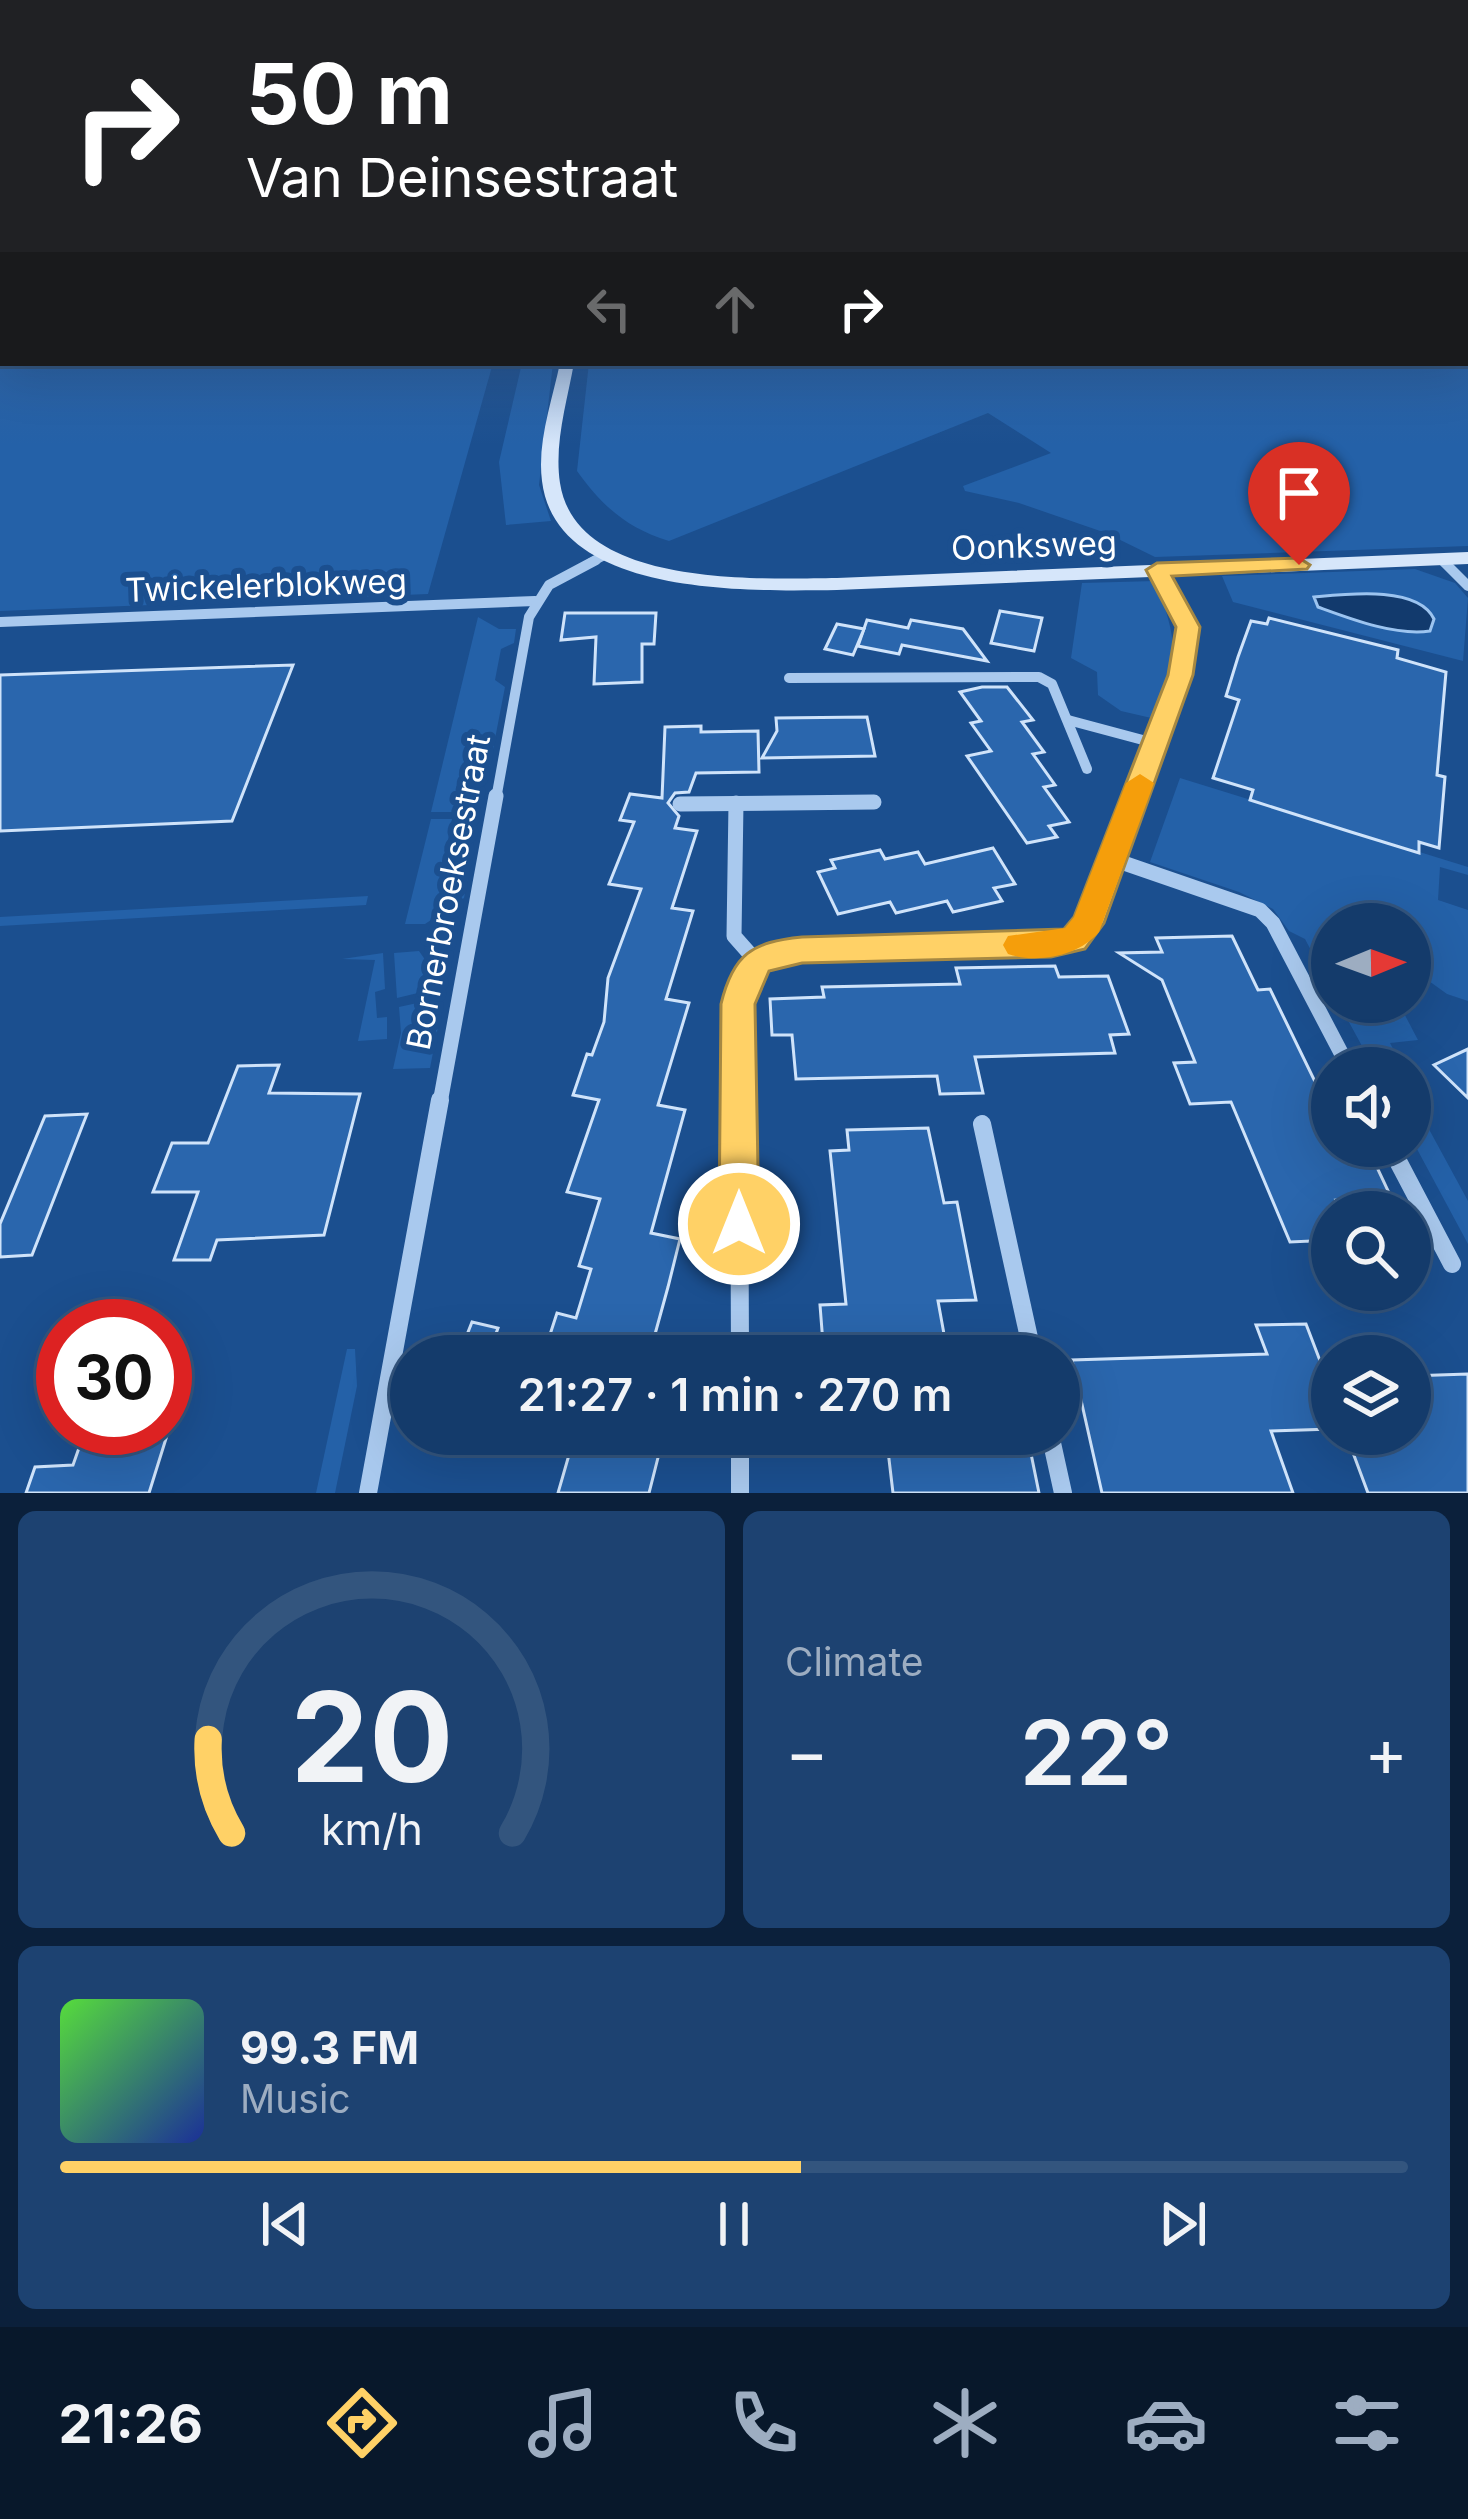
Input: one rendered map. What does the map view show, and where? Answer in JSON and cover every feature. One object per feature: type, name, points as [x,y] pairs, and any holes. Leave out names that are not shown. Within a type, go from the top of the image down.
[{"type":"main road","points":[[567,366],[550,479],[554,502],[566,522],[607,554]]},
{"type":"main road","name":"Oonksweg","points":[[607,554],[674,575],[775,584],[1468,558]]},
{"type":"street","points":[[535,602],[549,585],[607,554]]},
{"type":"street","points":[[1441,559],[1468,586]]},
{"type":"street","points":[[740,1335],[738,1004],[743,981],[757,962],[777,952],[1074,940],[1088,923],[1180,675],[1188,627],[1157,570]]},
{"type":"street","name":"Twickelerblokweg","points":[[0,622],[535,602]]},
{"type":"street","name":"Bornerbroeksestraat","points":[[368,1493],[535,602]]},
{"type":"street","points":[[789,678],[1021,674],[1052,684],[1087,769]]},
{"type":"street","points":[[1069,720],[1154,743]]},
{"type":"street","points":[[680,804],[874,802]]},
{"type":"street","points":[[736,803],[734,936],[757,962]]},
{"type":"street","points":[[1112,859],[1260,910],[1273,923],[1338,1047]]},
{"type":"street","points":[[982,1124],[1028,1335]]},
{"type":"street","points":[[1401,1167],[1452,1264]]},
{"type":"street","points":[[740,1455],[740,1493]]},
{"type":"street","points":[[1055,1455],[1063,1493]]},
{"type":"shaded area","points":[[0,366],[492,366],[428,594],[0,611]]},
{"type":"shaded area","points":[[521,366],[553,366],[539,485],[551,521],[506,525],[499,462]]},
{"type":"shaded area","points":[[589,366],[1468,366],[1468,546],[1155,557],[1106,533],[1019,503],[965,491],[963,486],[1051,453],[988,413],[669,541],[617,515],[577,471]]},
{"type":"shaded area","points":[[1415,569],[1455,583],[1468,598],[1463,661],[1233,602],[1222,576]]},
{"type":"shaded area","points":[[1155,581],[1173,650],[1160,720],[1121,711],[1098,695],[1097,672],[1071,658],[1082,583]]},
{"type":"shaded area","points":[[1397,596],[1426,608],[1434,619],[1430,631],[1388,629],[1318,607],[1314,597]]},
{"type":"shaded area","points":[[478,617],[499,629],[516,629],[514,643],[501,649],[495,680],[505,687],[489,770],[460,784],[454,812],[431,812]]},
{"type":"shaded area","points":[[1180,778],[1468,867],[1468,875],[1440,867],[1438,900],[1468,910],[1468,1001],[1431,982],[1431,903],[1311,903],[1311,950],[1273,909],[1239,892],[1150,862]]},
{"type":"shaded area","points":[[431,819],[452,819],[445,856],[455,857],[469,870],[464,898],[425,924],[405,924]]},
{"type":"shaded area","points":[[368,896],[366,905],[0,926],[0,917]]},
{"type":"shaded area","points":[[419,951],[437,977],[448,979],[447,986],[397,998],[394,953]]},
{"type":"shaded area","points":[[383,953],[385,989],[375,992],[377,1018],[387,1017],[387,1039],[358,1041],[375,960],[342,959]]},
{"type":"shaded area","points":[[431,1000],[430,1006],[442,1006],[430,1068],[393,1069],[401,1033],[399,1007]]},
{"type":"shaded area","points":[[1349,1023],[1409,1023],[1418,1040],[1390,1043],[1392,1047],[1363,1047]]},
{"type":"shaded area","points":[[1431,1133],[1468,1201],[1468,1244],[1427,1167],[1431,1167]]},
{"type":"shaded area","points":[[347,1349],[355,1349],[357,1386],[335,1493],[316,1493]]},
{"type":"building","points":[[1000,611],[1042,618],[1034,651],[991,643]]},
{"type":"building","points":[[565,613],[656,613],[654,644],[642,644],[642,682],[594,684],[596,637],[561,640]]},
{"type":"building","points":[[1269,618],[1398,650],[1397,658],[1446,672],[1437,775],[1445,777],[1439,848],[1419,842],[1419,853],[1351,832],[1250,800],[1253,790],[1213,778],[1239,700],[1226,696],[1238,657],[1251,621],[1267,624]]},
{"type":"building","points":[[867,620],[908,628],[911,620],[963,629],[987,661],[902,645],[899,654],[858,646]]},
{"type":"building","points":[[837,624],[864,629],[853,655],[825,649]]},
{"type":"building","points":[[293,665],[232,821],[0,831],[0,675]]},
{"type":"building","points":[[1007,687],[1033,720],[1022,722],[1044,752],[1033,754],[1055,785],[1044,787],[1069,822],[1049,826],[1057,837],[1027,843],[967,756],[991,751],[971,723],[981,721],[960,692]]},
{"type":"building","points":[[867,717],[875,756],[762,758],[777,731],[776,718]]},
{"type":"building","points":[[665,727],[758,731],[759,772],[696,773],[689,792],[675,793],[668,803],[679,816],[675,828],[697,831],[672,908],[693,911],[666,999],[689,1003],[658,1105],[685,1110],[651,1233],[680,1239],[655,1335],[550,1335],[557,1313],[576,1318],[591,1269],[579,1266],[600,1199],[567,1192],[599,1100],[573,1095],[604,1022],[608,978],[641,889],[609,884],[634,822],[620,820],[630,794],[662,798]]},
{"type":"building","points":[[993,848],[1015,884],[994,888],[1002,901],[953,912],[947,901],[896,913],[890,902],[838,914],[818,872],[835,868],[831,860],[880,850],[885,859],[918,852],[925,864]]},
{"type":"building","points":[[1232,936],[1258,990],[1270,989],[1311,1073],[1311,1167],[1377,1167],[1388,1191],[1311,1191],[1311,1241],[1290,1242],[1231,1102],[1190,1104],[1174,1063],[1195,1062],[1162,980],[1119,953],[1162,952],[1156,938]]},
{"type":"building","points":[[1055,966],[1059,977],[1108,976],[1129,1034],[1110,1035],[1115,1053],[975,1057],[983,1093],[940,1094],[937,1076],[796,1079],[792,1035],[772,1035],[770,999],[824,997],[822,987],[960,984],[956,968]]},
{"type":"building","points":[[1468,1049],[1468,1098],[1434,1065]]},
{"type":"building","points":[[279,1065],[269,1093],[360,1094],[324,1235],[217,1240],[210,1260],[174,1260],[198,1192],[153,1192],[172,1143],[208,1143],[238,1066]]},
{"type":"building","points":[[87,1114],[32,1255],[0,1257],[0,1224],[45,1116]]},
{"type":"building","points":[[928,1128],[944,1203],[957,1202],[976,1300],[938,1301],[944,1335],[822,1335],[820,1305],[846,1304],[830,1151],[849,1150],[847,1130]]},
{"type":"building","points":[[472,1322],[498,1328],[496,1335],[467,1335]]},
{"type":"building","points":[[1306,1324],[1311,1337],[1311,1430],[1271,1431],[1293,1493],[1102,1493],[1080,1395],[1080,1360],[1267,1354],[1256,1325]]},
{"type":"building","points":[[1468,1374],[1468,1493],[1368,1493],[1354,1455],[1431,1455],[1431,1375]]},
{"type":"building","points":[[77,1455],[161,1455],[149,1493],[26,1493],[35,1467],[73,1465]]},
{"type":"building","points":[[569,1455],[659,1455],[649,1493],[558,1493]]},
{"type":"building","points":[[888,1455],[1031,1455],[1039,1493],[893,1493]]},
{"type":"slow traffic","points":[[1019,945],[1074,940],[1088,923],[1140,783]]},
{"type":"route","points":[[739,1224],[738,1004],[743,981],[757,962],[777,952],[802,950],[1074,940],[1088,923],[1180,675],[1188,627],[1157,570],[1299,565]]}]
